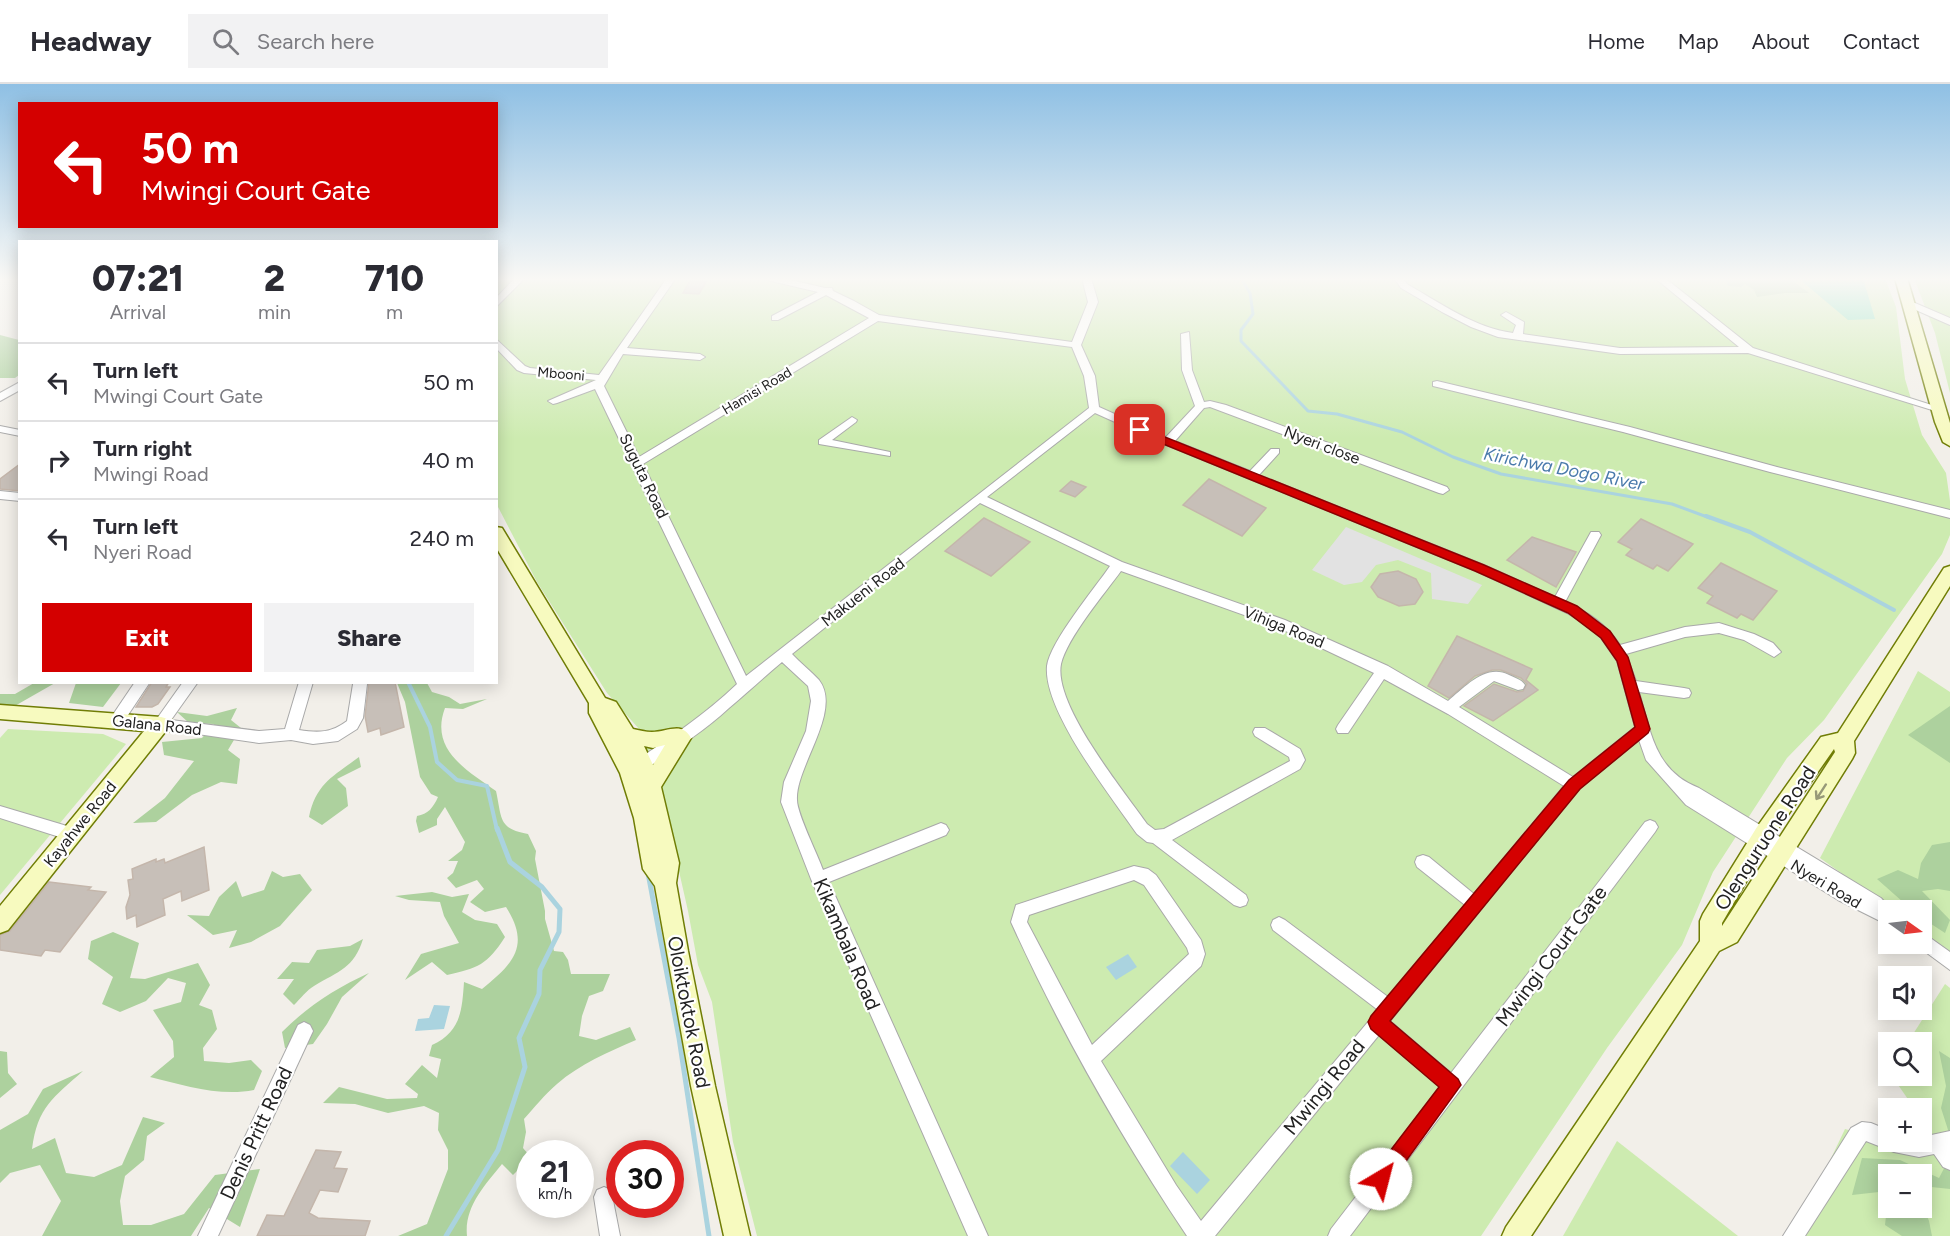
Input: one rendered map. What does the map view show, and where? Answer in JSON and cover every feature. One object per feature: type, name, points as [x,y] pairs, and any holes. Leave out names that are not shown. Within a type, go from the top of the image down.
[{"type":"street","points":[[553,401],[600,381],[634,332]]},
{"type":"street","name":"Hamisi Road","points":[[638,463],[853,332]]},
{"type":"street","points":[[978,332],[1076,345]]},
{"type":"street","points":[[1081,332],[1076,345],[1090,374],[1095,393],[1094,409]]},
{"type":"street","points":[[1492,332],[1620,351],[1749,350],[1860,385],[1935,401]]},
{"type":"street","points":[[1516,337],[1518,332]]},
{"type":"street","points":[[1726,332],[1749,350]]},
{"type":"street","points":[[1918,332],[1935,401],[1950,442]]},
{"type":"street","points":[[1168,442],[1200,406],[1187,370],[1186,334]]},
{"type":"street","name":"Mbooni","points":[[498,344],[521,368],[528,371],[600,381]]},
{"type":"street","points":[[621,351],[700,357]]},
{"type":"street","name":"Suguta Road","points":[[600,381],[744,685]]},
{"type":"street","points":[[1437,384],[1626,429],[1774,470],[1950,514]]},
{"type":"street","points":[[0,399],[18,386]]},
{"type":"street","name":"Nyeri close","points":[[1200,406],[1210,404],[1222,407],[1443,490]]},
{"type":"street","name":"Nyeri Road","points":[[1094,409],[1168,442],[1479,568],[1558,603],[1592,622],[1606,634],[1618,651],[1631,686],[1651,756],[1691,801],[1783,851],[1862,906],[1878,913]]},
{"type":"street","name":"Makueni Road","points":[[635,764],[724,705],[728,698],[744,685],[1094,409]]},
{"type":"street","points":[[852,420],[823,442],[886,454]]},
{"type":"street","points":[[0,429],[18,433]]},
{"type":"street","points":[[1251,476],[1275,451]]},
{"type":"street","points":[[0,495],[18,497]]},
{"type":"street","name":"Vihiga Road","points":[[980,498],[1118,565],[1280,623],[1383,670],[1449,707],[1574,785]]},
{"type":"street","points":[[498,535],[598,703],[598,713],[635,764]]},
{"type":"street","points":[[1558,603],[1595,535]]},
{"type":"street","points":[[1118,565],[1062,646],[1054,665],[1058,693],[1069,722],[1142,829],[1152,837],[1158,838],[1240,900]]},
{"type":"street","points":[[1711,944],[1729,934],[1783,851],[1845,753],[1844,741],[1950,572]]},
{"type":"street","points":[[1618,651],[1685,632],[1719,628],[1749,637],[1768,646],[1774,652]]},
{"type":"street","name":"Kikambala Road","points":[[784,655],[814,684],[818,692],[815,723],[789,791],[789,802],[819,879],[978,1236]]},
{"type":"street","points":[[1343,729],[1383,670]]},
{"type":"street","points":[[1449,707],[1491,676],[1500,676],[1518,685]]},
{"type":"street","points":[[117,720],[142,684]]},
{"type":"street","points":[[163,724],[190,684]]},
{"type":"street","points":[[291,734],[305,684]]},
{"type":"street","name":"Galana Road","points":[[0,712],[163,724],[259,737],[291,734],[313,738],[338,735],[352,725],[356,718],[360,684]]},
{"type":"street","points":[[1631,686],[1684,693]]},
{"type":"street","points":[[598,703],[609,707],[627,736],[635,764],[654,869],[665,883]]},
{"type":"street","name":"Kayahwe Road","points":[[0,923],[163,724]]},
{"type":"street","name":"Mwingi Road","points":[[1201,1236],[1574,785],[1643,729]]},
{"type":"street","points":[[1158,838],[1295,765],[1298,760],[1295,753],[1260,732]]},
{"type":"street","points":[[627,736],[652,740],[679,736]]},
{"type":"street","points":[[651,787],[679,736]]},
{"type":"street","name":"Olenguruone Road","points":[[1515,1236],[1711,944],[1711,921],[1761,838],[1828,742],[1844,741]]},
{"type":"street","name":"Oloiktoktok Road","points":[[635,764],[651,787],[668,863],[665,883],[703,1086],[737,1236]]},
{"type":"street","points":[[0,812],[72,834]]},
{"type":"street","name":"Mwingi Court Gate","points":[[1338,1236],[1650,827]]},
{"type":"street","points":[[819,879],[941,830]]},
{"type":"street","points":[[1423,862],[1475,904]]},
{"type":"street","points":[[1090,1059],[1195,960],[1197,954],[1195,945],[1150,880],[1142,874],[1134,873],[1022,910],[1019,922],[1090,1059],[1169,1192],[1201,1236]]},
{"type":"street","points":[[1279,925],[1383,1015],[1452,1085]]},
{"type":"street","points":[[1932,948],[1950,962]]},
{"type":"street","name":"Denis Pritt Road","points":[[208,1236],[304,1031]]},
{"type":"street","points":[[1793,1236],[1858,1135],[1862,1131],[1878,1135]]},
{"type":"street","points":[[604,1197],[610,1236]]},
{"type":"green space","points":[[498,332],[1899,332],[1905,379],[1922,435],[1946,473],[1950,501],[1950,535],[1942,554],[1824,720],[1787,758],[1713,872],[1682,945],[1607,1048],[1481,1236],[757,1236],[733,1142],[712,1002],[698,965],[664,805],[640,730],[607,693],[537,582],[498,507]]},
{"type":"green space","points":[[1950,332],[1950,393],[1935,333]]},
{"type":"green space","points":[[0,335],[18,340],[18,376],[15,378],[0,378]]},
{"type":"green space","points":[[1918,671],[1950,692],[1950,953],[1932,939],[1932,900],[1879,900],[1820,858]]},
{"type":"green space","points":[[32,684],[53,684],[13,707],[0,705],[0,694],[15,694]]},
{"type":"green space","points":[[75,684],[120,684],[103,707],[69,703]]},
{"type":"green space","points":[[397,684],[428,684],[432,692],[449,697],[460,704],[487,699],[463,709],[445,708],[441,723],[442,736],[454,758],[496,791],[501,815],[506,825],[518,832],[528,834],[536,851],[535,859],[545,919],[554,951],[563,952],[568,960],[571,974],[610,974],[603,991],[589,996],[582,1016],[579,1036],[596,1040],[630,1027],[636,1040],[575,1070],[548,1092],[524,1119],[524,1140],[516,1140],[516,1172],[513,1175],[502,1164],[489,1180],[472,1206],[467,1225],[467,1236],[398,1236],[427,1224],[448,1169],[448,1150],[438,1130],[439,1113],[424,1106],[388,1113],[355,1104],[323,1103],[339,1087],[387,1099],[417,1098],[418,1094],[405,1084],[422,1065],[437,1078],[441,1059],[429,1056],[432,1045],[442,1040],[454,1027],[461,1011],[464,982],[482,989],[510,962],[518,943],[513,921],[506,907],[485,912],[470,902],[484,889],[477,880],[456,888],[447,878],[453,873],[458,861],[448,861],[462,850],[465,842],[445,807],[437,819],[437,825],[419,833],[417,816],[430,810],[438,797],[431,794],[420,777],[405,702]]},
{"type":"green space","points":[[1950,706],[1950,763],[1908,735]]},
{"type":"green space","points":[[237,708],[231,720],[241,728],[228,750],[240,759],[237,784],[221,782],[192,795],[156,822],[133,823],[165,798],[194,761],[164,755],[162,742],[202,738],[214,724],[189,723],[177,712],[207,716]]},
{"type":"green space","points":[[8,729],[103,734],[126,744],[0,895],[0,738]]},
{"type":"green space","points":[[359,757],[361,767],[337,779],[346,788],[348,806],[322,825],[309,817],[312,805],[321,788],[334,775]]},
{"type":"green space","points":[[1950,842],[1950,891],[1938,889],[1922,891],[1931,900],[1901,900],[1877,879],[1898,870],[1918,879],[1921,863],[1932,845]]},
{"type":"green space","points":[[272,871],[283,877],[300,874],[312,890],[280,926],[251,942],[229,948],[237,930],[213,935],[187,915],[209,916],[219,897],[236,881],[242,897],[264,890]]},
{"type":"green space","points":[[432,892],[452,897],[469,894],[462,912],[475,920],[497,924],[505,937],[493,954],[481,964],[447,975],[432,962],[405,980],[421,954],[459,943],[444,916],[440,902],[409,900],[395,896]]},
{"type":"green space","points":[[1932,901],[1950,920],[1945,933],[1932,925]]},
{"type":"green space","points":[[113,932],[139,943],[130,978],[145,979],[198,963],[210,985],[199,1005],[212,1010],[217,1029],[203,1048],[204,1061],[229,1063],[251,1060],[262,1071],[254,1090],[215,1091],[150,1077],[174,1057],[173,1041],[153,1010],[181,1002],[186,983],[168,978],[146,1001],[120,1012],[102,1004],[113,977],[88,959],[91,941]]},
{"type":"green space","points":[[363,939],[350,963],[311,988],[294,1005],[283,994],[294,979],[277,979],[292,962],[309,963],[317,950],[350,946]]},
{"type":"green space","points":[[369,973],[342,997],[313,1044],[285,1048],[282,1032],[302,1014],[323,998]]},
{"type":"green space","points":[[1945,984],[1950,988],[1950,1236],[1794,1236],[1845,1129],[1878,1138],[1878,1152],[1934,1153],[1932,1098],[1907,1098],[1899,1086],[1932,1086],[1932,1032],[1914,1032],[1922,1020],[1932,1020],[1932,1004]]},
{"type":"green space","points":[[0,1051],[7,1052],[8,1073],[17,1084],[0,1098]]},
{"type":"green space","points":[[1939,1051],[1950,1058],[1950,1136],[1941,1108],[1946,1086]]},
{"type":"green space","points":[[83,1071],[48,1104],[38,1123],[32,1149],[55,1138],[66,1173],[94,1177],[122,1165],[143,1117],[165,1123],[147,1136],[144,1160],[125,1176],[120,1201],[123,1225],[151,1225],[184,1214],[215,1175],[260,1169],[240,1227],[209,1208],[191,1236],[42,1236],[61,1201],[40,1165],[10,1173],[0,1183],[0,1130],[28,1114],[43,1089]]},
{"type":"green space","points":[[1617,1141],[1738,1236],[1563,1236]]},
{"type":"green space","points":[[1950,1157],[1950,1189],[1932,1187],[1932,1175],[1939,1178]]},
{"type":"green space","points":[[1862,1158],[1900,1160],[1909,1164],[1878,1164],[1878,1192],[1852,1195]]},
{"type":"green space","points":[[1886,1218],[1928,1218],[1932,1236],[1902,1236],[1885,1225]]},
{"type":"shaded area","points":[[1346,527],[1482,585],[1468,604],[1432,599],[1431,573],[1398,560],[1376,565],[1362,582],[1344,585],[1312,570]]},
{"type":"water","points":[[1128,954],[1137,967],[1116,980],[1106,967]]},
{"type":"water","points":[[434,1005],[450,1006],[444,1029],[415,1031],[418,1019],[429,1018]]},
{"type":"water","points":[[1183,1152],[1210,1180],[1197,1194],[1170,1166]]},
{"type":"building","points":[[18,466],[18,491],[0,489],[0,479]]},
{"type":"building","points":[[1209,479],[1266,508],[1242,536],[1183,505]]},
{"type":"building","points":[[1071,481],[1086,487],[1075,497],[1060,491]]},
{"type":"building","points":[[984,518],[1030,542],[991,576],[945,551]]},
{"type":"building","points":[[1641,519],[1693,544],[1668,571],[1657,565],[1653,569],[1626,555],[1632,549],[1618,542]]},
{"type":"building","points":[[1532,537],[1576,552],[1556,587],[1507,560]]},
{"type":"building","points":[[1721,563],[1777,591],[1753,620],[1741,614],[1737,618],[1707,603],[1713,596],[1698,588]]},
{"type":"building","points":[[1398,571],[1416,579],[1423,592],[1415,604],[1399,606],[1378,597],[1371,587],[1380,574]]},
{"type":"building","points":[[1457,636],[1532,669],[1526,680],[1538,690],[1493,721],[1464,706],[1494,684],[1517,692],[1523,691],[1527,684],[1521,678],[1501,670],[1492,670],[1475,676],[1449,698],[1428,686]]},
{"type":"building","points":[[151,684],[168,684],[166,687],[170,687],[158,704],[152,707],[136,707]]},
{"type":"building","points":[[369,684],[395,684],[404,727],[381,735],[380,728],[368,732],[365,716]]},
{"type":"building","points":[[204,847],[209,890],[182,901],[181,891],[163,899],[165,915],[137,927],[136,915],[127,919],[126,907],[130,895],[128,880],[133,879],[132,869],[156,859],[156,862],[164,859],[165,863]]},
{"type":"building","points":[[49,882],[91,887],[88,890],[106,892],[60,952],[45,950],[41,956],[0,950],[0,935],[10,931]]},
{"type":"building","points":[[316,1150],[341,1152],[334,1168],[347,1169],[338,1192],[320,1190],[309,1213],[318,1218],[370,1221],[365,1236],[257,1236],[267,1215],[284,1216]]},
{"type":"waterway","name":"Kirichwa Dogo River","points":[[1241,332],[1241,341],[1308,411],[1337,414],[1402,432],[1453,457],[1501,474],[1672,504],[1710,518]]},
{"type":"waterway","name":"Kirichwa Dogo River","points":[[1706,516],[1750,532],[1894,610]]},
{"type":"waterway","points":[[409,684],[430,727],[437,762],[457,780],[487,786],[497,830]]},
{"type":"waterway","points":[[446,1236],[498,1150],[525,1067],[519,1038],[539,994],[540,970],[559,932],[560,909],[542,887],[510,862],[497,828]]},
{"type":"waterway","points":[[648,873],[679,1038],[709,1236]]},
{"type":"route","points":[[1140,430],[1509,580],[1572,610],[1606,634],[1623,660],[1643,729],[1574,785],[1377,1022],[1452,1085],[1381,1179]]}]
